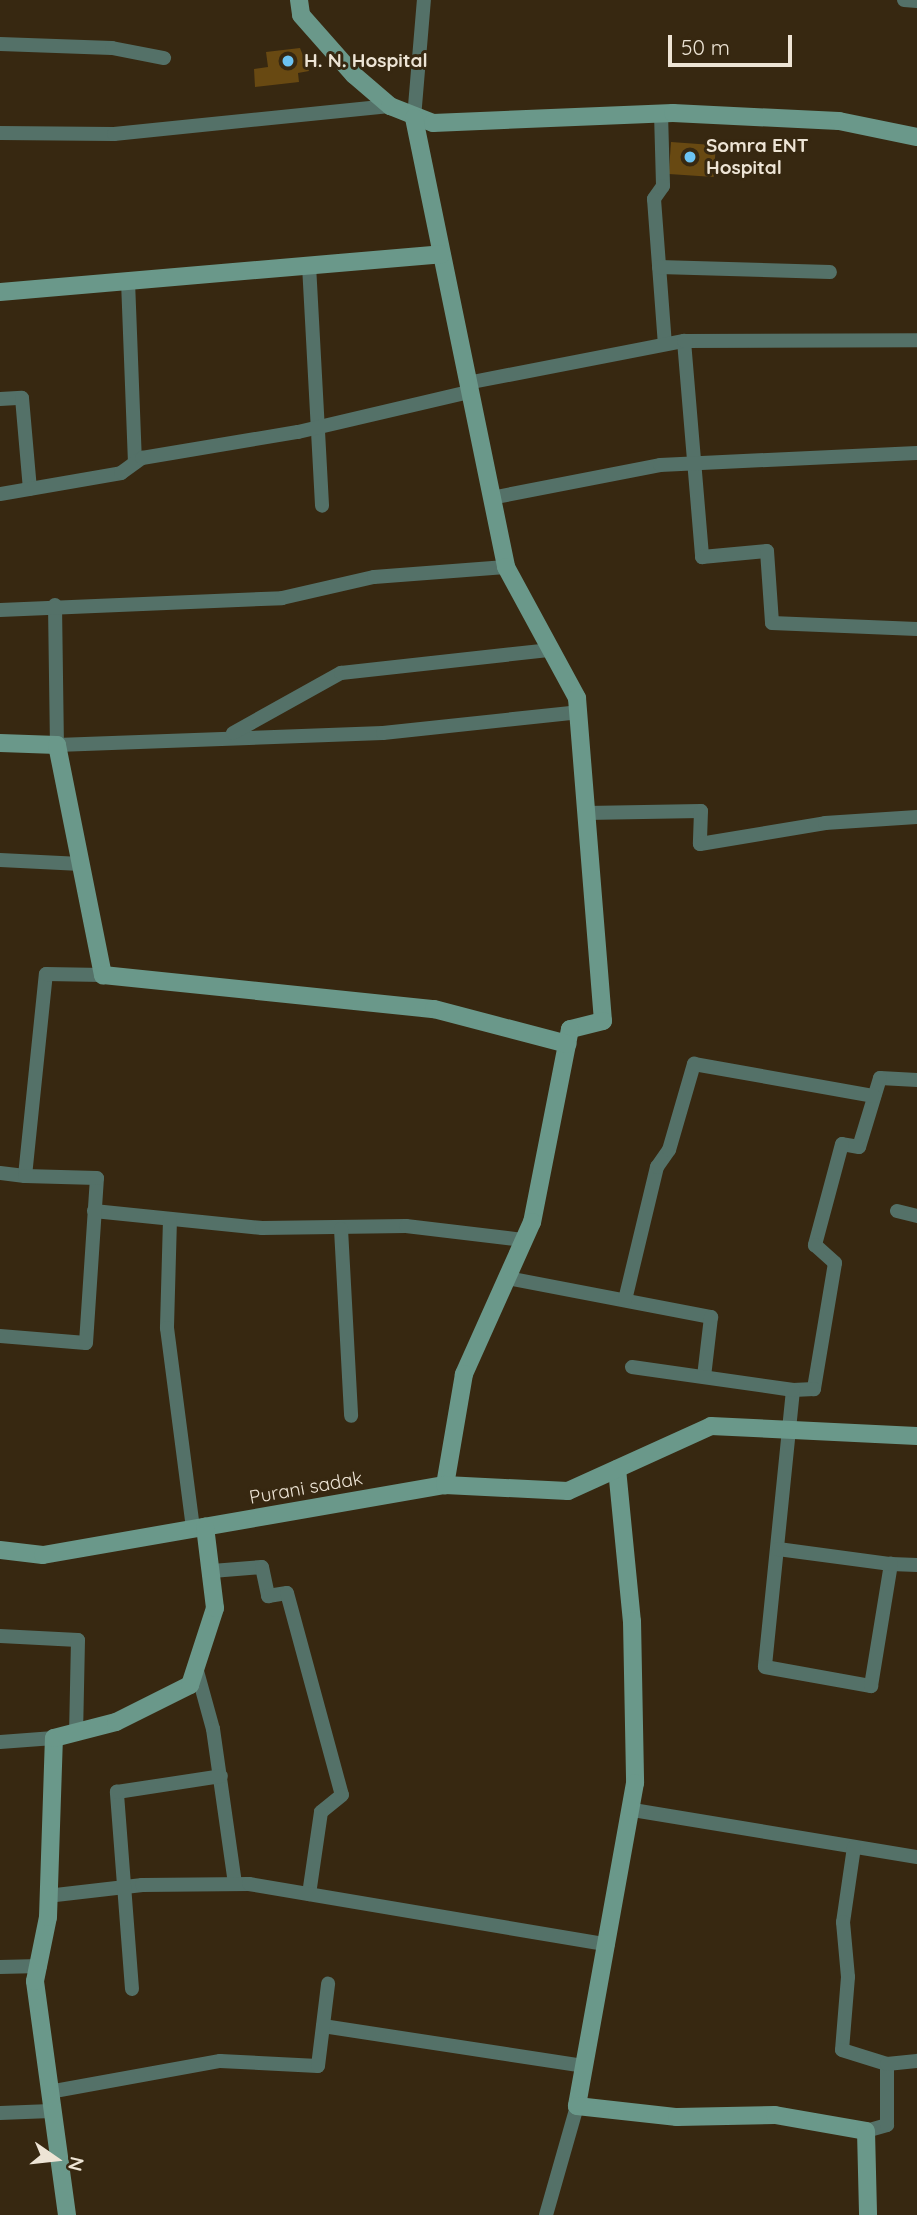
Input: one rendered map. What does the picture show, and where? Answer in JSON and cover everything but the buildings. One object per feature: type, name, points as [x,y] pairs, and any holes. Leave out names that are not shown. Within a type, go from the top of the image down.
[{"type":"street","points":[[299,0],[300,15],[390,106],[433,124],[660,113],[839,121],[917,137]]},
{"type":"street","points":[[424,0],[414,118],[506,567],[551,650],[578,712],[603,1021],[570,1029],[524,1240],[464,1374],[445,1485]]},
{"type":"street","points":[[904,0],[917,1]]},
{"type":"street","points":[[0,44],[112,48],[164,58]]},
{"type":"street","points":[[0,133],[114,134],[390,106]]},
{"type":"street","points":[[660,113],[663,186],[654,199],[665,344]]},
{"type":"street","points":[[0,292],[441,254]]},
{"type":"street","points":[[309,265],[314,429],[322,506]]},
{"type":"street","points":[[659,267],[830,272]]},
{"type":"street","points":[[128,281],[135,463]]},
{"type":"street","points":[[0,494],[121,473],[135,463],[314,429],[468,387],[665,344],[684,341],[917,340]]},
{"type":"street","points":[[684,341],[702,557],[767,551],[772,623],[917,629]]},
{"type":"street","points":[[0,399],[22,398],[30,489]]},
{"type":"street","points":[[491,498],[696,463],[917,453]]},
{"type":"street","points":[[0,610],[55,605],[282,598],[374,577],[506,567]]},
{"type":"street","points":[[55,605],[57,745],[103,975]]},
{"type":"street","points":[[231,734],[341,673],[551,650]]},
{"type":"street","points":[[0,743],[57,745],[231,734],[383,733],[578,712]]},
{"type":"street","points":[[586,813],[701,811],[700,844],[917,817]]},
{"type":"street","points":[[0,860],[81,864]]},
{"type":"street","points":[[25,1176],[46,974],[103,975],[434,1009],[567,1044]]},
{"type":"street","points":[[625,1300],[657,1167],[669,1150],[694,1064],[874,1096]]},
{"type":"street","points":[[632,1367],[793,1390],[814,1389],[835,1263],[815,1245],[842,1144],[859,1147],[880,1078],[917,1080]]},
{"type":"street","points":[[0,1173],[97,1178],[86,1343],[0,1336]]},
{"type":"street","points":[[94,1211],[170,1219],[341,1229],[406,1226],[524,1240]]},
{"type":"street","points":[[897,1211],[917,1216]]},
{"type":"street","points":[[0,1742],[54,1738],[76,1733],[152,1706],[190,1685],[211,1634],[212,1571],[199,1528],[167,1328],[170,1219]]},
{"type":"street","points":[[341,1229],[351,1416]]},
{"type":"street","points":[[508,1278],[711,1317],[704,1377]]},
{"type":"street","points":[[793,1390],[778,1549],[771,1566],[765,1667],[871,1686],[891,1564]]},
{"type":"street","name":"Purani sadak","points":[[0,1550],[43,1555],[445,1485],[568,1491],[711,1426],[917,1436]]},
{"type":"street","points":[[546,2215],[577,2106],[633,1810],[632,1633],[617,1469]]},
{"type":"street","points":[[778,1549],[917,1565]]},
{"type":"street","points":[[212,1571],[262,1567],[268,1596],[287,1592],[342,1795],[321,1812],[309,1894]]},
{"type":"street","points":[[0,1636],[78,1640],[76,1733]]},
{"type":"street","points":[[197,1671],[221,1776],[235,1883]]},
{"type":"street","points":[[54,1738],[47,1896],[40,1966],[35,1981],[67,2215]]},
{"type":"street","points":[[132,1989],[117,1792],[221,1776]]},
{"type":"street","points":[[633,1810],[917,1857]]},
{"type":"street","points":[[854,1847],[843,1922],[848,1977],[842,2050],[887,2064],[917,2061]]},
{"type":"street","points":[[47,1896],[123,1887],[235,1883],[608,1945]]},
{"type":"street","points":[[0,1967],[40,1966]]},
{"type":"street","points":[[49,2092],[220,2061],[318,2066],[328,1984]]},
{"type":"street","points":[[323,2026],[585,2066]]},
{"type":"street","points":[[577,2106],[677,2117],[775,2115],[866,2131],[887,2125],[887,2064]]},
{"type":"street","points":[[0,2113],[51,2110]]},
{"type":"street","points":[[866,2131],[868,2215]]},
{"type":"place","name":"H. N. Hospital","points":[[288,61]]},
{"type":"place","name":"Somra ENT Hospital","points":[[690,157]]}]
